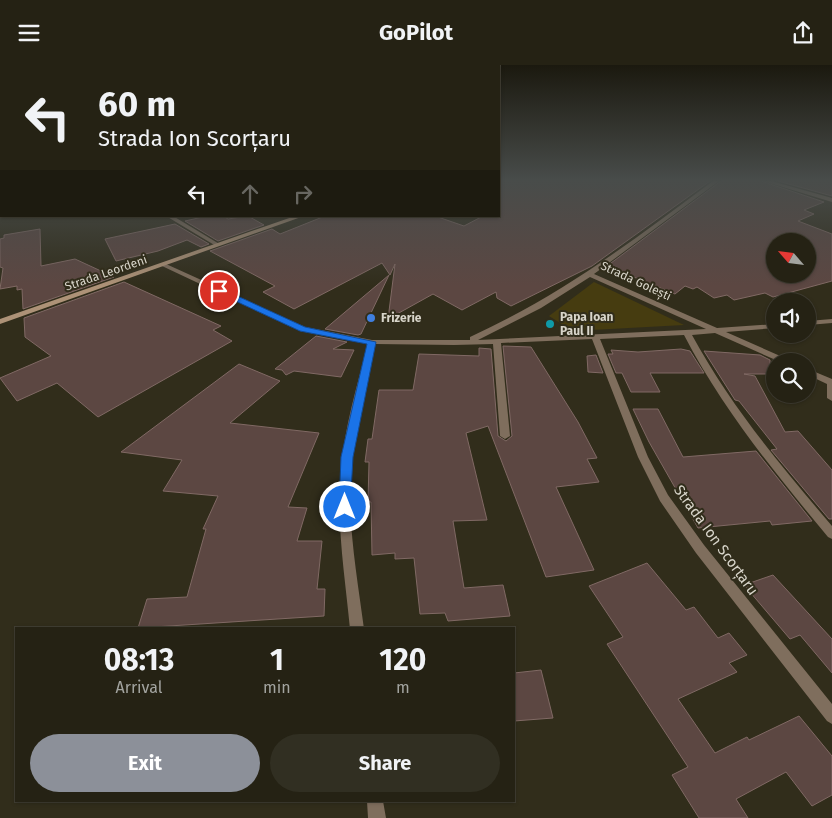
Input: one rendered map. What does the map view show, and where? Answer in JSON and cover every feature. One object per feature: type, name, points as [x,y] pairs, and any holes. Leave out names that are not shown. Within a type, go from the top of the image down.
[{"type":"main road","name":"Strada Leordeni","points":[[0,322],[298,217]]},
{"type":"street","name":"Strada Golești","points":[[669,216],[591,275],[766,353]]},
{"type":"street","points":[[171,217],[218,245]]},
{"type":"street","points":[[164,265],[303,329],[372,342],[497,341],[687,333],[766,327]]},
{"type":"street","points":[[465,342],[521,317],[591,275]]},
{"type":"street","points":[[816,322],[832,321]]},
{"type":"street","points":[[687,333],[706,370],[729,407],[832,533]]},
{"type":"street","name":"Strada Ion Scorțaru","points":[[595,337],[643,457],[664,498],[700,549],[832,715]]},
{"type":"street","points":[[497,341],[505,436]]},
{"type":"street","points":[[357,627],[346,524],[345,489],[347,457],[372,342]]},
{"type":"street","points":[[816,376],[831,383],[832,398]]},
{"type":"street","points":[[375,802],[377,818]]},
{"type":"shaded area","points":[[594,282],[684,325],[573,331],[549,316]]},
{"type":"building","points":[[661,216],[592,266],[511,306],[497,298],[496,292],[462,310],[433,294],[388,319],[395,264],[390,275],[382,263],[294,309],[263,292],[275,286],[210,251],[272,229],[280,234],[322,217],[438,217],[464,226],[481,217]]},
{"type":"building","points":[[674,216],[809,216],[798,221],[832,234],[832,281],[788,293],[765,293],[734,300],[727,295],[714,298],[697,287],[693,289],[685,286],[675,294],[607,266]]},
{"type":"building","points":[[203,217],[225,217],[228,219],[250,217],[264,225],[218,241],[185,221]]},
{"type":"building","points":[[175,224],[209,244],[201,247],[187,240],[158,251],[116,261],[105,239]]},
{"type":"building","points":[[40,229],[41,266],[75,259],[114,277],[23,309],[22,289],[17,290],[17,286],[0,289],[3,268],[0,267],[0,239],[4,238],[4,235]]},
{"type":"building","points":[[389,275],[361,334],[325,329]]},
{"type":"building","points":[[124,282],[221,326],[213,330],[232,341],[98,417],[57,383],[17,401],[0,378],[51,356],[25,337],[24,318]]},
{"type":"building","points":[[316,336],[347,342],[333,349],[354,350],[341,377],[294,371],[286,375],[282,370],[275,369]]},
{"type":"building","points":[[503,346],[531,347],[578,422],[597,458],[587,459],[599,482],[556,487],[594,570],[546,577],[488,426],[466,433],[487,520],[453,521],[464,588],[503,585],[510,616],[448,621],[445,613],[420,614],[414,558],[395,559],[395,553],[372,555],[371,502],[368,502],[369,462],[365,462],[368,439],[372,439],[379,390],[413,390],[419,354],[479,356],[479,348],[491,349],[498,436],[506,441],[512,436]]},
{"type":"building","points":[[681,349],[690,351],[704,373],[650,373],[660,392],[631,392],[622,373],[616,373],[608,354],[613,354],[611,350],[638,352]]},
{"type":"building","points":[[704,351],[760,355],[766,358],[766,374],[744,374],[755,376],[766,397],[766,403],[769,403],[785,432],[798,431],[832,470],[832,519],[829,519],[771,450],[777,449],[739,401],[735,400]]},
{"type":"building","points":[[596,355],[603,373],[588,372],[587,356]]},
{"type":"building","points":[[239,364],[280,381],[230,423],[319,433],[288,507],[307,508],[297,541],[322,541],[317,589],[325,589],[324,616],[138,627],[147,599],[187,597],[206,529],[203,529],[218,496],[163,491],[182,460],[121,452]]},
{"type":"building","points":[[633,409],[658,409],[683,457],[756,451],[812,521],[772,525],[770,521],[698,528],[649,442]]},
{"type":"building","points":[[647,563],[686,610],[694,607],[718,638],[729,633],[747,655],[729,663],[737,672],[678,699],[715,753],[747,737],[749,740],[799,716],[832,756],[832,795],[812,806],[786,772],[736,799],[748,818],[699,818],[672,775],[688,767],[607,644],[623,637],[589,586]]},
{"type":"building","points":[[773,575],[832,639],[832,673],[800,635],[790,639],[744,585]]},
{"type":"building","points":[[541,670],[553,718],[515,721],[515,673]]},
{"type":"place","name":"Frizerie","points":[[371,318]]},
{"type":"place","name":"Papa Ioan Paul II","points":[[550,324]]},
{"type":"route","points":[[219,291],[303,329],[325,335],[372,342],[347,457],[345,507]]}]
